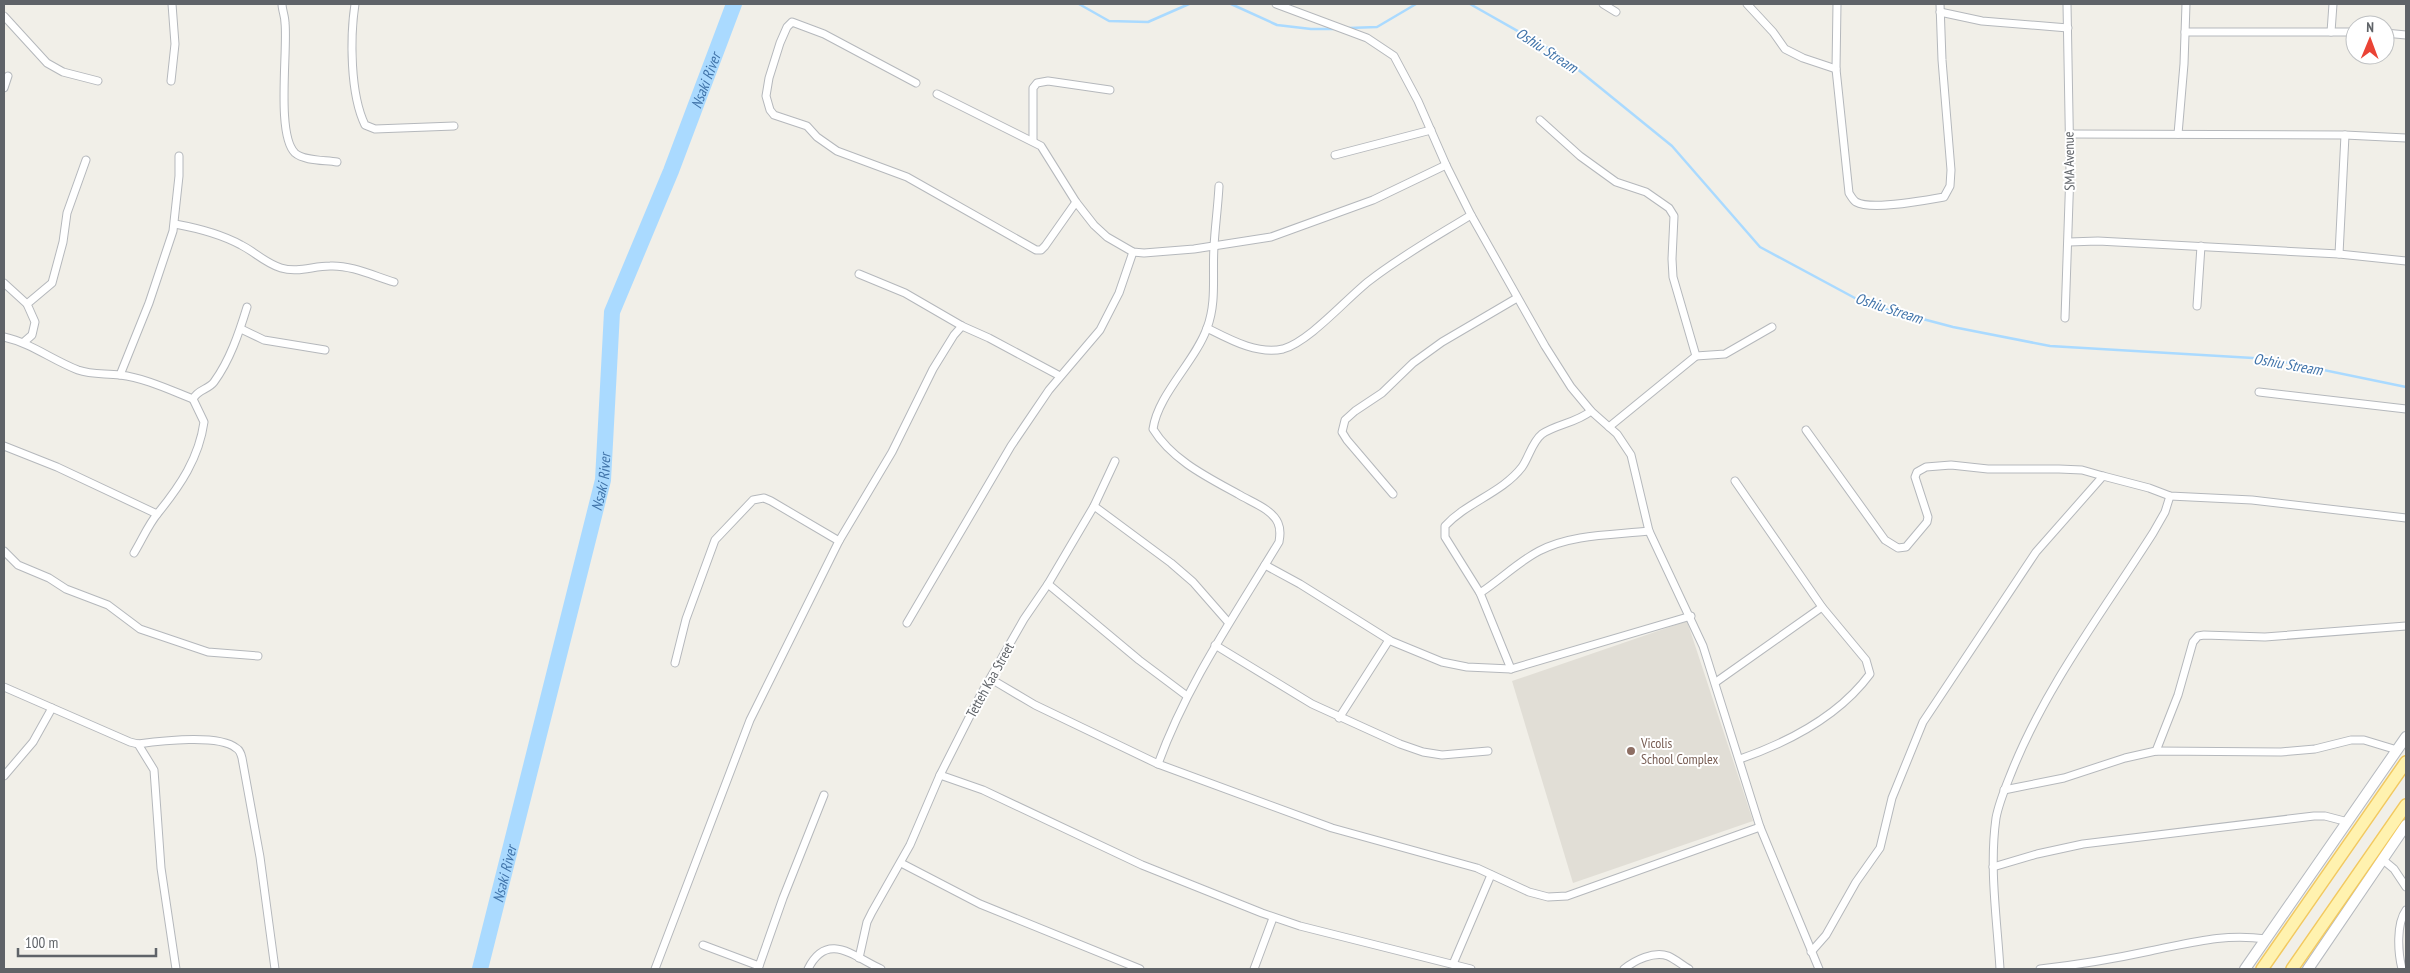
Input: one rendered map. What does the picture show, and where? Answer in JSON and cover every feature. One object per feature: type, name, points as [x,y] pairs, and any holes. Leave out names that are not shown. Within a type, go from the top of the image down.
[{"type":"main road","points":[[2262,969],[2406,762]]},
{"type":"main road","points":[[2292,969],[2406,805]]},
{"type":"street","points":[[171,81],[175,44],[172,4]]},
{"type":"street","points":[[282,4],[286,23],[286,132],[295,152],[306,157],[336,162]]},
{"type":"street","points":[[356,4],[351,34],[355,85],[358,107],[366,125],[375,129],[454,126]]},
{"type":"street","points":[[1276,4],[1367,38],[1394,56],[1418,101],[1446,165],[1471,215],[1517,298],[1571,387],[1591,411],[1626,444],[1631,455],[1649,531],[1691,616],[1716,682],[1760,827],[1819,969]]},
{"type":"street","points":[[1603,4],[1616,12]]},
{"type":"street","points":[[1747,4],[1774,32],[1785,49],[1803,58],[1836,69]]},
{"type":"street","points":[[1837,4],[1836,69],[1849,192],[1854,201],[1862,204],[1906,204],[1944,197],[1950,186],[1951,170],[1940,4]]},
{"type":"street","name":"SMA Avenue","points":[[2065,318],[2069,242],[2067,4]]},
{"type":"street","points":[[2178,134],[2186,4]]},
{"type":"street","points":[[2331,32],[2333,4]]},
{"type":"street","points":[[1940,12],[1982,21],[2068,28]]},
{"type":"street","points":[[4,16],[47,63],[63,72],[98,81]]},
{"type":"street","points":[[916,83],[824,34],[792,22],[787,27],[780,43],[766,96],[770,110],[774,115],[807,126],[817,137],[837,151],[907,177],[1036,250],[1041,250],[1045,246],[1076,202]]},
{"type":"street","points":[[2185,32],[2345,32]]},
{"type":"street","points":[[4,88],[8,76]]},
{"type":"street","points":[[1033,141],[1033,88],[1036,83],[1048,81],[1110,90]]},
{"type":"street","points":[[936,94],[1041,146],[1076,202],[1107,237],[1133,252],[1166,252],[1214,247],[1271,237],[1373,200],[1446,165]]},
{"type":"street","points":[[1540,120],[1580,156],[1616,182],[1646,192],[1669,208],[1674,216],[1673,277],[1696,356]]},
{"type":"street","points":[[1335,155],[1431,130]]},
{"type":"street","points":[[2069,134],[2406,138]]},
{"type":"street","points":[[2339,254],[2345,136]]},
{"type":"street","points":[[120,375],[149,303],[175,224],[179,156]]},
{"type":"street","points":[[27,304],[52,283],[63,242],[67,213],[86,160]]},
{"type":"street","points":[[1158,764],[1169,734],[1187,696],[1228,622],[1279,542],[1281,532],[1278,522],[1255,503],[1188,465],[1166,446],[1153,429],[1155,415],[1199,345],[1207,328],[1213,302],[1214,247],[1219,186]]},
{"type":"street","points":[[1207,328],[1245,346],[1264,350],[1282,349],[1300,341],[1370,281],[1400,259],[1471,215]]},
{"type":"street","points":[[175,224],[202,230],[242,245],[270,264],[283,269],[298,270],[330,266],[348,268],[394,282]]},
{"type":"street","points":[[2069,242],[2098,240],[2339,254],[2406,261]]},
{"type":"street","points":[[2197,306],[2201,246]]},
{"type":"street","points":[[907,623],[1011,446],[1060,376],[1100,330],[1119,293],[1133,252]]},
{"type":"street","points":[[859,274],[905,294],[962,326],[989,338],[1060,376]]},
{"type":"street","points":[[4,282],[27,304],[36,322],[32,335],[24,342]]},
{"type":"street","points":[[1393,494],[1347,440],[1342,432],[1345,420],[1355,411],[1382,394],[1413,363],[1442,342],[1517,298]]},
{"type":"street","points":[[134,553],[157,514],[175,493],[190,468],[203,429],[202,415],[194,404],[194,398],[199,391],[207,388],[213,382],[230,355],[241,329],[247,307]]},
{"type":"street","points":[[655,969],[750,720],[839,541],[892,452],[933,369],[954,334],[962,326]]},
{"type":"street","points":[[1609,427],[1696,356],[1725,354],[1772,327]]},
{"type":"street","points":[[241,329],[264,340],[324,350]]},
{"type":"street","points":[[4,337],[24,342],[79,370],[99,375],[120,375],[140,379],[194,398]]},
{"type":"street","points":[[2259,392],[2406,409]]},
{"type":"street","points":[[1511,669],[1480,594],[1445,537],[1445,526],[1454,517],[1508,481],[1521,468],[1537,439],[1543,434],[1574,422],[1591,411]]},
{"type":"street","points":[[1806,430],[1885,540],[1898,548],[1906,546],[1928,517],[1915,477],[1916,472],[1926,467],[1951,465],[1988,469],[2059,468],[2082,470],[2149,488],[2170,496],[2252,500],[2406,518]]},
{"type":"street","points":[[4,446],[58,467],[157,514]]},
{"type":"street","name":"Tetteh Kaa Street","points":[[860,958],[867,922],[924,818],[940,774],[980,696],[1024,619],[1048,584],[1094,506],[1114,461]]},
{"type":"street","points":[[1811,952],[1826,934],[1856,882],[1880,848],[1892,798],[1923,722],[2036,552],[2103,476]]},
{"type":"street","points":[[1735,481],[1822,607],[1866,660],[1870,674],[1842,704],[1800,733],[1740,759]]},
{"type":"street","points":[[2000,969],[1993,867],[1996,816],[2004,790],[2023,744],[2056,685],[2153,533],[2165,512],[2170,496]]},
{"type":"street","points":[[675,663],[686,619],[715,540],[754,500],[764,498],[771,501],[839,541]]},
{"type":"street","points":[[1094,506],[1171,563],[1193,582],[1228,622]]},
{"type":"street","points":[[1480,594],[1530,557],[1549,546],[1588,537],[1649,531]]},
{"type":"street","points":[[4,552],[18,565],[49,578],[66,589],[108,605],[140,629],[208,652],[258,656]]},
{"type":"street","points":[[1265,565],[1415,653],[1442,662],[1467,667],[1511,669],[1691,616]]},
{"type":"street","points":[[1048,584],[1139,660],[1187,696]]},
{"type":"street","points":[[1716,682],[1822,607]]},
{"type":"street","points":[[2156,751],[2178,695],[2194,642],[2198,636],[2204,634],[2265,636],[2406,626]]},
{"type":"street","points":[[1339,718],[1390,640]]},
{"type":"street","points":[[1215,645],[1312,704],[1339,718],[1423,752],[1454,755],[1488,751]]},
{"type":"street","points":[[991,679],[1034,705],[1158,764],[1332,828],[1445,859],[1491,875],[1529,892],[1548,897],[1567,896],[1760,827]]},
{"type":"street","points":[[4,686],[138,744],[171,739],[192,740],[226,743],[239,750],[244,765],[258,841],[275,969]]},
{"type":"street","points":[[4,776],[33,742],[52,708]]},
{"type":"street","points":[[2245,969],[2406,737]]},
{"type":"street","points":[[2004,790],[2064,778],[2125,758],[2156,751],[2281,752],[2315,749],[2351,740],[2364,740],[2397,750]]},
{"type":"street","points":[[138,744],[154,770],[161,868],[176,969]]},
{"type":"street","points":[[940,774],[983,790],[1142,865],[1273,918],[1471,969]]},
{"type":"street","points":[[704,945],[759,968],[783,898],[824,795]]},
{"type":"street","points":[[1993,867],[2037,854],[2083,844],[2314,816],[2325,816],[2348,822]]},
{"type":"street","points":[[2308,969],[2406,825]]},
{"type":"street","points":[[2382,859],[2394,869],[2406,887]]},
{"type":"street","points":[[901,863],[980,904],[1140,969]]},
{"type":"street","points":[[1453,964],[1491,875]]},
{"type":"street","points":[[2402,969],[2400,934],[2402,916],[2406,910]]},
{"type":"street","points":[[1254,969],[1273,918]]},
{"type":"street","points":[[2040,969],[2110,959],[2210,938],[2242,936],[2266,939]]},
{"type":"street","points":[[808,969],[815,956],[829,948],[838,948],[881,969]]},
{"type":"street","points":[[1624,969],[1642,959],[1657,955],[1668,956],[1689,969]]},
{"type":"shaded area","name":"Vicolis School Complex","points":[[1687,621],[1753,821],[1573,883],[1512,681]]},
{"type":"waterway","name":"Nsaki River","points":[[480,969],[603,480],[612,312],[671,171],[734,4]]},
{"type":"waterway","name":"Oshiu Stream","points":[[1079,4],[1109,21],[1148,22],[1189,4]]},
{"type":"waterway","name":"Oshiu Stream","points":[[1231,4],[1277,25],[1311,29],[1333,29]]},
{"type":"waterway","name":"Oshiu Stream","points":[[1349,28],[1377,27],[1416,4]]},
{"type":"waterway","name":"Oshiu Stream","points":[[1470,4],[1560,55],[1672,146],[1760,247],[1866,304],[1953,327],[2050,346],[2270,359],[2406,387]]},
{"type":"place","name":"Vicolis School Complex","points":[[1631,751]]}]
